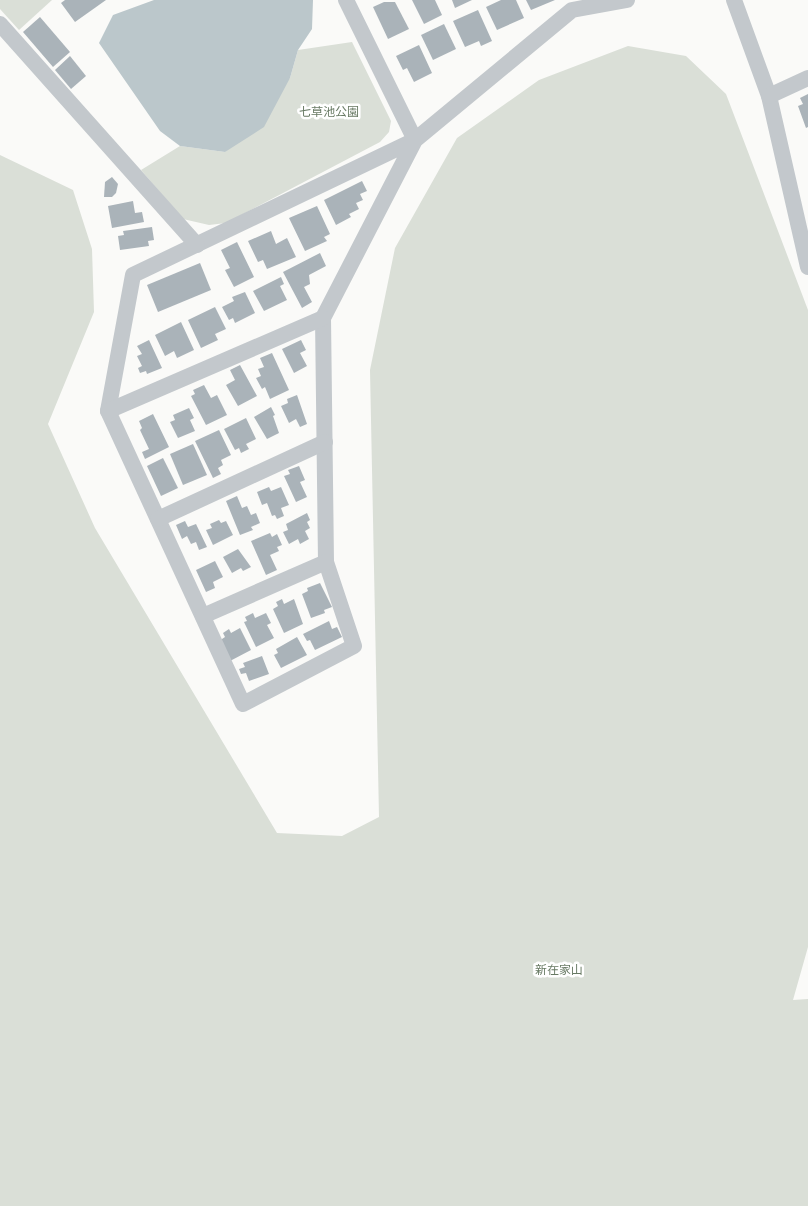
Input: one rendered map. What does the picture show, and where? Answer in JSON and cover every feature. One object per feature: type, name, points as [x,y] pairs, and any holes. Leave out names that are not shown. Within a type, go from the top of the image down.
[{"type":"street","points":[[415,140],[323,318],[326,562],[354,646],[243,704],[108,411],[133,275],[415,140],[572,10],[627,0]]},
{"type":"street","points":[[734,0],[769,96],[801,207],[808,268]]},
{"type":"street","points":[[349,1],[415,140]]},
{"type":"street","points":[[0,24],[197,245]]},
{"type":"street","points":[[769,96],[808,78]]},
{"type":"street","points":[[108,411],[323,318]]},
{"type":"street","points":[[158,519],[325,442]]},
{"type":"street","points":[[203,616],[326,562]]},
{"type":"green space","points":[[0,0],[52,0],[19,30],[0,9]]},
{"type":"green space","name":"七草池公園","points":[[352,42],[391,121],[389,132],[380,142],[226,223],[209,225],[183,219],[141,170],[180,146],[225,152],[290,78],[298,50]]},
{"type":"green space","name":"新在家山","points":[[628,46],[686,56],[726,94],[808,310],[808,947],[793,1000],[808,999],[808,1206],[0,1206],[0,155],[73,190],[92,249],[94,312],[48,424],[95,528],[277,833],[342,836],[379,817],[370,370],[395,248],[457,138],[539,80]]},
{"type":"shaded area","points":[[154,0],[313,0],[312,29],[298,50],[290,78],[264,127],[225,152],[180,146],[160,131],[99,43],[113,15]]},
{"type":"building","points":[[65,0],[106,0],[75,22],[61,3]]},
{"type":"building","points":[[412,0],[435,0],[442,15],[424,24]]},
{"type":"building","points":[[452,0],[472,0],[455,8]]},
{"type":"building","points":[[501,0],[516,0],[524,18],[497,30],[486,7]]},
{"type":"building","points":[[526,0],[555,0],[531,10]]},
{"type":"building","points":[[384,2],[395,2],[409,29],[388,39],[373,7]]},
{"type":"building","points":[[478,10],[492,41],[481,46],[479,41],[465,47],[453,21]]},
{"type":"building","points":[[40,17],[70,52],[53,67],[23,32]]},
{"type":"building","points":[[444,24],[456,49],[433,60],[421,35]]},
{"type":"building","points":[[419,45],[432,73],[414,82],[407,68],[403,70],[396,56]]},
{"type":"building","points":[[70,56],[86,76],[71,89],[55,70]]},
{"type":"building","points":[[808,94],[808,127],[806,128],[798,106],[803,104],[800,98]]},
{"type":"building","points":[[112,177],[118,184],[116,193],[112,197],[104,197],[105,182]]},
{"type":"building","points":[[362,181],[367,191],[360,194],[363,200],[356,203],[359,209],[349,214],[351,217],[336,225],[324,200]]},
{"type":"building","points":[[133,201],[135,213],[142,212],[144,222],[112,228],[108,206]]},
{"type":"building","points":[[317,206],[330,234],[324,237],[327,241],[305,251],[289,218]]},
{"type":"building","points":[[152,227],[154,240],[148,241],[149,246],[120,250],[118,236],[124,235],[123,231]]},
{"type":"building","points":[[271,231],[276,244],[287,238],[296,257],[267,269],[263,260],[258,262],[248,241]]},
{"type":"building","points":[[237,242],[254,277],[234,287],[225,270],[230,268],[221,250]]},
{"type":"building","points":[[320,253],[326,266],[309,275],[310,284],[304,287],[312,302],[302,308],[283,272]]},
{"type":"building","points":[[200,263],[211,290],[158,312],[147,285]]},
{"type":"building","points":[[281,277],[284,284],[280,286],[287,300],[264,311],[253,291]]},
{"type":"building","points":[[245,292],[255,313],[235,323],[233,318],[229,320],[222,307],[234,301],[232,297]]},
{"type":"building","points":[[215,307],[226,329],[215,334],[218,340],[201,348],[188,320]]},
{"type":"building","points":[[181,322],[194,350],[177,358],[174,351],[165,356],[155,335]]},
{"type":"building","points":[[149,340],[162,368],[147,374],[146,371],[140,373],[138,368],[142,366],[137,356],[142,354],[137,346]]},
{"type":"building","points":[[301,340],[306,350],[300,353],[307,366],[294,373],[282,349]]},
{"type":"building","points":[[272,353],[289,390],[270,399],[265,387],[262,389],[256,378],[261,376],[258,369],[264,367],[260,358]]},
{"type":"building","points":[[240,365],[257,396],[238,406],[226,385],[235,380],[230,370]]},
{"type":"building","points":[[204,385],[211,398],[217,395],[227,415],[206,425],[191,396],[195,394],[193,390]]},
{"type":"building","points":[[297,395],[307,424],[300,427],[296,419],[289,423],[281,406],[288,403],[287,399]]},
{"type":"building","points":[[271,407],[279,433],[267,439],[254,417]]},
{"type":"building","points":[[189,408],[194,418],[190,420],[195,431],[178,438],[170,422],[175,420],[173,415]]},
{"type":"building","points":[[153,414],[169,447],[145,459],[142,452],[149,449],[140,430],[142,428],[139,421]]},
{"type":"building","points":[[246,418],[256,439],[246,444],[249,449],[241,453],[239,448],[235,450],[224,429]]},
{"type":"building","points":[[219,430],[231,455],[221,460],[223,465],[218,468],[221,474],[213,478],[195,441]]},
{"type":"building","points":[[193,444],[207,475],[183,485],[170,454]]},
{"type":"building","points":[[163,458],[178,488],[161,496],[147,466]]},
{"type":"building","points":[[299,466],[305,480],[300,482],[307,497],[296,502],[284,476],[290,474],[288,470]]},
{"type":"building","points":[[269,487],[271,491],[281,487],[289,505],[281,508],[284,516],[277,519],[275,515],[272,516],[267,503],[262,505],[257,492]]},
{"type":"building","points":[[237,496],[242,508],[247,506],[251,515],[256,513],[260,523],[251,527],[253,530],[240,535],[226,501]]},
{"type":"building","points":[[307,513],[310,520],[307,522],[310,528],[305,531],[309,539],[300,544],[298,539],[289,544],[283,532],[288,530],[286,524]]},
{"type":"building","points":[[219,520],[221,523],[226,521],[233,535],[213,545],[206,530],[212,528],[210,524]]},
{"type":"building","points":[[185,521],[188,527],[196,524],[207,547],[199,550],[196,542],[191,544],[187,536],[182,539],[176,525]]},
{"type":"building","points":[[270,533],[272,537],[277,534],[282,545],[277,547],[279,551],[270,555],[277,570],[266,575],[251,541]]},
{"type":"building","points":[[238,549],[251,567],[243,571],[241,568],[232,573],[223,557]]},
{"type":"building","points":[[215,561],[223,577],[213,582],[215,588],[206,592],[196,570]]},
{"type":"building","points":[[320,583],[332,607],[324,610],[325,613],[311,618],[302,594],[308,591],[307,588]]},
{"type":"building","points":[[282,599],[284,604],[294,599],[303,624],[284,633],[273,609],[278,606],[276,602]]},
{"type":"building","points":[[253,613],[255,618],[266,613],[271,623],[267,625],[274,638],[256,647],[244,622],[247,621],[245,617]]},
{"type":"building","points":[[329,621],[332,629],[337,627],[342,637],[315,650],[310,640],[307,641],[303,634]]},
{"type":"building","points":[[240,628],[251,650],[230,661],[219,641],[225,637],[223,633],[229,629],[231,633]]},
{"type":"building","points":[[297,637],[307,655],[281,668],[274,655],[278,653],[276,649]]},
{"type":"building","points":[[262,656],[269,674],[249,681],[246,673],[241,674],[239,669],[245,667],[243,663]]}]
